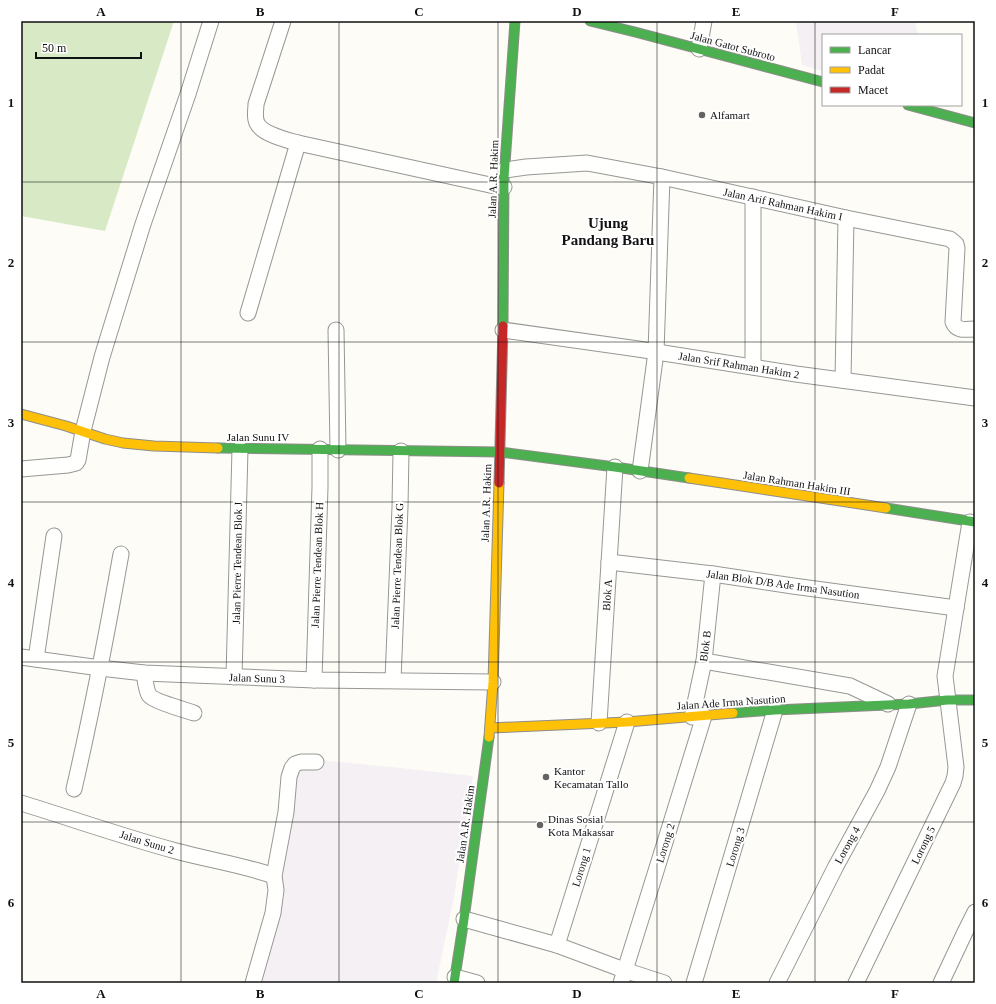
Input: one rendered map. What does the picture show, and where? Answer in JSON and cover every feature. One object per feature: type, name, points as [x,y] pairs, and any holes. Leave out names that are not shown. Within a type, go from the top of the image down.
[{"type":"street","points":[[21,469],[68,465],[76,463],[78,460],[83,431],[102,357],[128,271],[211,21]]},
{"type":"street","points":[[283,21],[256,104],[257,123],[263,130],[275,136],[298,143],[504,187]]},
{"type":"street","name":"Jalan A.R. Hakim","points":[[455,980],[490,728],[493,682],[503,330],[504,187],[508,107],[515,21]]},
{"type":"street","name":"Jalan Gatot Subroto","points":[[590,21],[636,26],[699,49],[822,82]]},
{"type":"street","points":[[699,49],[704,21]]},
{"type":"street","points":[[912,106],[975,122]]},
{"type":"street","points":[[248,313],[298,143]]},
{"type":"street","name":"Jalan Arif Rahman Hakim I","points":[[505,170],[526,167],[587,163],[662,177],[846,218],[947,238],[954,241],[957,248],[953,322],[958,329],[975,329]]},
{"type":"street","points":[[640,471],[656,352],[662,177]]},
{"type":"street","points":[[753,197],[753,367]]},
{"type":"street","points":[[843,380],[846,218]]},
{"type":"street","points":[[336,330],[338,450]]},
{"type":"street","name":"Jalan Srif Rahman Hakim 2","points":[[503,330],[796,374],[975,398]]},
{"type":"street","name":"Jalan Sunu IV","points":[[21,414],[57,423],[113,441],[130,444],[190,448],[500,452],[615,467]]},
{"type":"street","name":"Jalan Pierre Tendean Blok J","points":[[234,677],[240,449]]},
{"type":"street","name":"Jalan Pierre Tendean Blok H","points":[[314,680],[320,449]]},
{"type":"street","name":"Jalan Pierre Tendean Blok G","points":[[393,680],[401,451]]},
{"type":"street","name":"Jalan Rahman Hakim III","points":[[615,467],[972,522]]},
{"type":"street","name":"Blok A","points":[[599,723],[615,467]]},
{"type":"street","name":"Lorong 5","points":[[856,983],[953,783],[955,776],[956,767],[945,676],[972,522]]},
{"type":"street","points":[[28,658],[54,536]]},
{"type":"street","points":[[74,789],[100,668],[121,554]]},
{"type":"street","name":"Jalan Blok D/B Ade Irma Nasution","points":[[609,562],[713,574],[956,608]]},
{"type":"street","name":"Blok B","points":[[698,716],[713,574]]},
{"type":"street","name":"Jalan Sunu 3","points":[[28,658],[144,673],[314,680],[493,682]]},
{"type":"street","points":[[704,661],[850,686],[890,704]]},
{"type":"street","points":[[144,673],[148,693],[151,697],[158,701],[194,713]]},
{"type":"street","name":"Jalan Ade Irma Nasution","points":[[490,728],[627,722],[775,710],[909,704],[947,700],[975,700]]},
{"type":"street","name":"Lorong 4","points":[[777,983],[836,866],[877,791],[888,767],[909,704]]},
{"type":"street","name":"Lorong 3","points":[[694,983],[775,710]]},
{"type":"street","name":"Lorong 2","points":[[622,977],[666,839],[698,716]]},
{"type":"street","name":"Lorong 1","points":[[557,945],[627,722]]},
{"type":"street","points":[[253,983],[273,913],[276,890],[274,876],[286,812],[292,768],[295,764],[301,762],[316,762]]},
{"type":"street","name":"Jalan Sunu 2","points":[[21,803],[147,843],[260,871],[274,876]]},
{"type":"street","points":[[941,983],[975,912]]},
{"type":"street","points":[[464,919],[557,945],[622,977],[664,983]]},
{"type":"street","points":[[455,980],[477,983]]},
{"type":"shaded area","points":[[796,21],[915,21],[918,34],[822,34],[822,71],[802,65]]},
{"type":"shaded area","points":[[298,758],[473,776],[454,897],[436,983],[246,983],[289,839]]},
{"type":"green space","points":[[21,21],[174,21],[105,231],[21,216]]},
{"type":"traffic: fast","points":[[503,326],[504,178],[515,21]]},
{"type":"traffic: fast","points":[[590,21],[822,82]]},
{"type":"traffic: fast","points":[[912,106],[975,123]]},
{"type":"traffic: fast","points":[[218,448],[500,452],[689,478]]},
{"type":"traffic: fast","points":[[886,508],[975,522]]},
{"type":"traffic: fast","points":[[733,713],[909,704],[947,700],[975,700]]},
{"type":"traffic: fast","points":[[454,983],[489,737]]},
{"type":"traffic: slow","points":[[21,414],[123,443],[154,446],[218,448]]},
{"type":"traffic: slow","points":[[689,478],[886,508]]},
{"type":"traffic: slow","points":[[489,737],[493,682],[499,483]]},
{"type":"traffic: slow","points":[[490,728],[627,722],[733,713]]},
{"type":"traffic: jam","points":[[499,483],[503,326]]},
{"type":"place","name":"Alfamart","points":[[702,115]]},
{"type":"place","name":"Kantor Kecamatan Tallo","points":[[546,777]]},
{"type":"place","name":"Dinas Sosial Kota Makassar","points":[[540,825]]},
{"type":"district","name":"Ujung Pandang Baru","points":[[608,232]]}]
